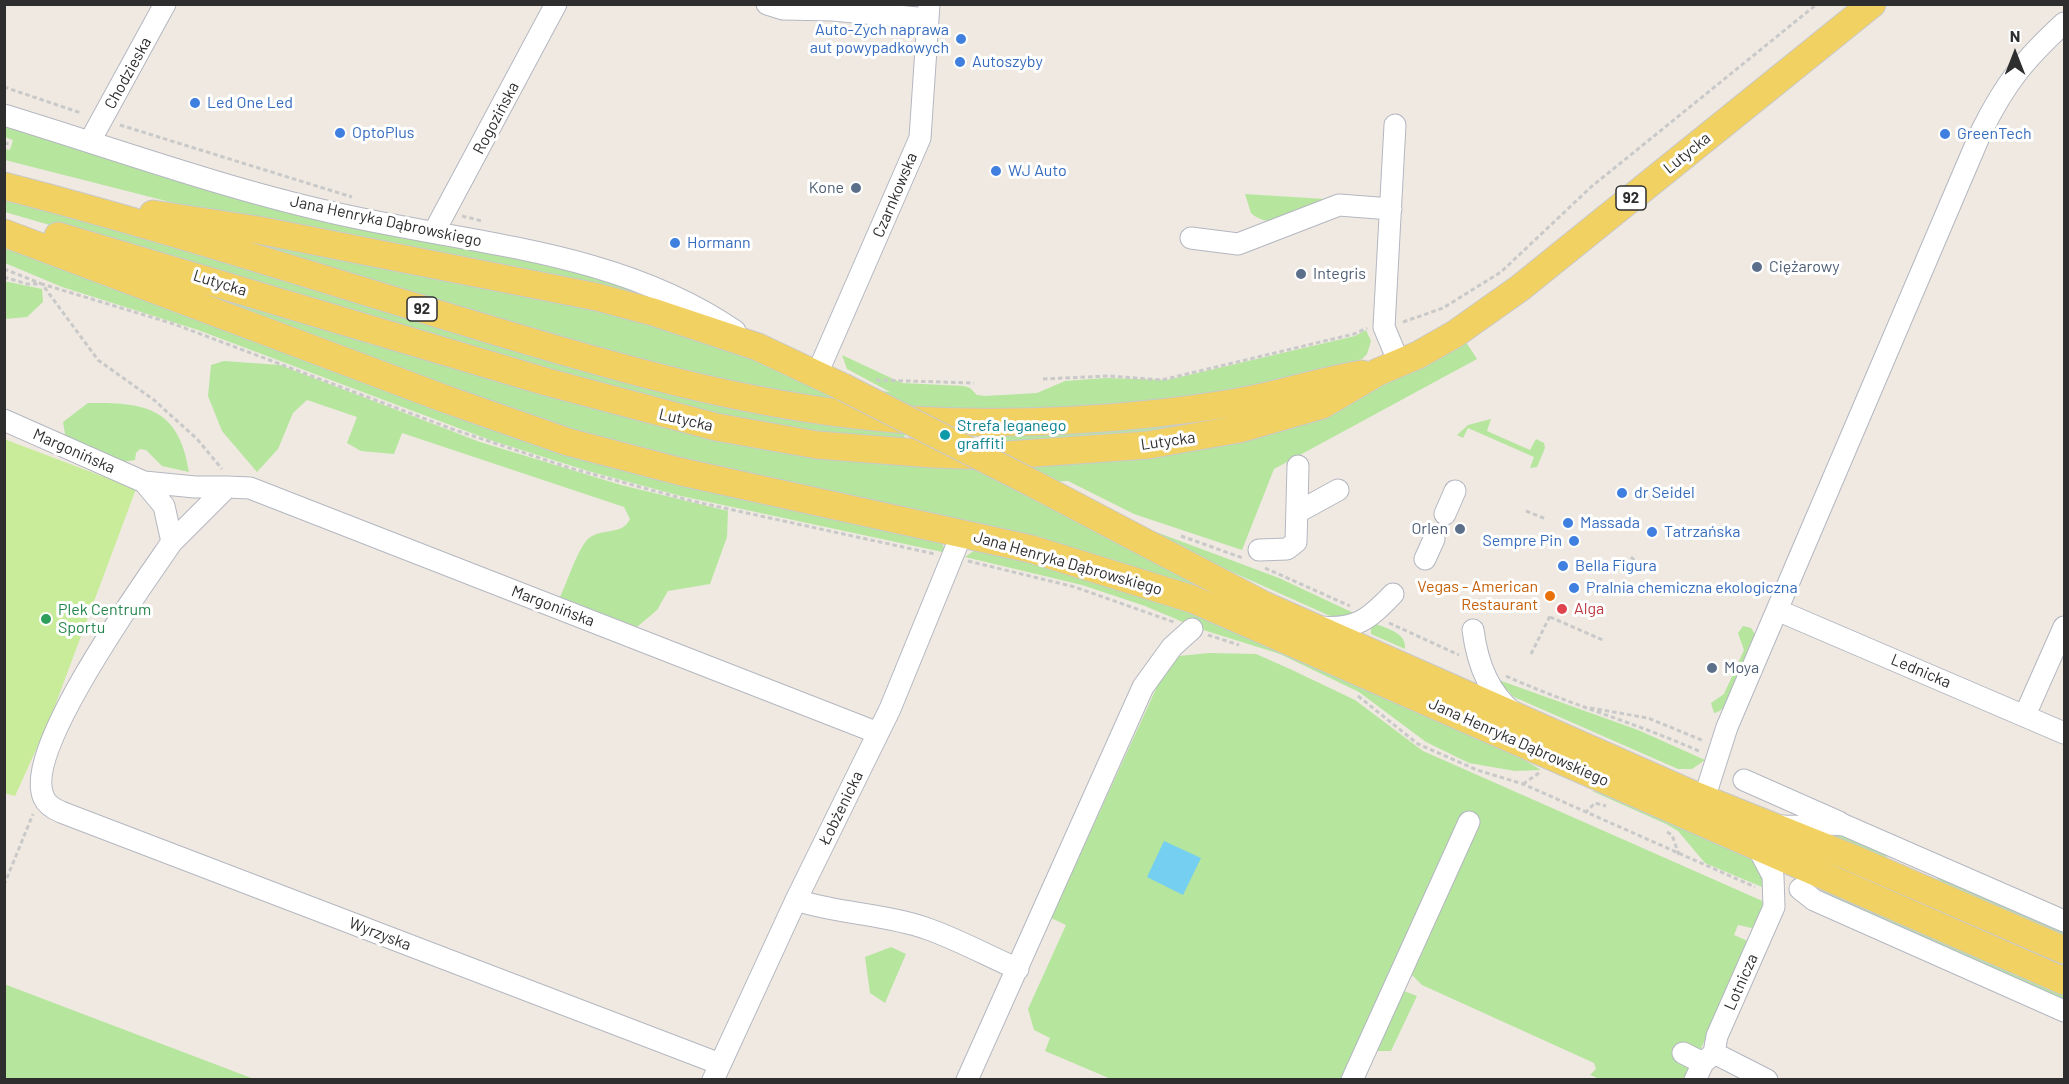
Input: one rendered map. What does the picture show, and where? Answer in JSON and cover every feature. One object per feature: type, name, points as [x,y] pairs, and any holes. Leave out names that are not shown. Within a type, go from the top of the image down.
[{"type":"main road","name":"Lutycka","points":[[4,222],[171,268],[632,407],[716,427],[846,448],[993,456],[1148,445],[1220,433],[1286,417],[1332,401],[1455,334],[1506,298],[1872,4]]},
{"type":"main road","name":"92","points":[[4,186],[83,207]]},
{"type":"main road","name":"Lutycka","points":[[83,207],[624,370],[706,391],[818,411],[952,422],[1112,416],[1231,403],[1389,368]]},
{"type":"main road","name":"Jana Henryka Dąbrowskiego","points":[[83,207],[187,218],[568,290],[653,312],[758,347],[817,374],[856,384],[1032,483],[1161,549],[1234,591],[1704,799],[1772,834],[1794,862],[2064,981]]},
{"type":"main road","name":"Jana Henryka Dąbrowskiego","points":[[4,233],[459,404],[568,442],[682,472],[962,533],[1078,562],[1192,599],[2064,950]]},
{"type":"street","name":"Chodzieska","points":[[90,141],[165,4]]},
{"type":"street","name":"Rogozińska","points":[[434,232],[556,4]]},
{"type":"street","points":[[767,4],[783,9],[928,12]]},
{"type":"street","name":"Czarnkowska","points":[[817,374],[920,138],[928,12]]},
{"type":"street","points":[[1704,799],[1727,727],[1982,130],[1998,99],[2028,56],[2064,23]]},
{"type":"street","name":"Jana Henryka Dąbrowskiego","points":[[4,115],[303,206],[547,254],[631,279],[688,304],[758,347]]},
{"type":"street","points":[[1389,368],[1384,327],[1395,125]]},
{"type":"street","points":[[1191,238],[1238,244],[1339,205],[1391,209]]},
{"type":"street","name":"Margonińska","points":[[4,420],[144,482],[195,487],[250,488],[878,733]]},
{"type":"street","points":[[1253,558],[1284,550],[1294,545],[1298,537],[1298,466]]},
{"type":"street","name":"Margonińska","points":[[144,482],[164,506],[172,542]]},
{"type":"street","points":[[44,798],[41,780],[61,716],[124,612],[172,542],[227,487]]},
{"type":"street","points":[[1298,512],[1338,490]]},
{"type":"street","points":[[1445,514],[1455,491]]},
{"type":"street","name":"Łobżenicka","points":[[716,1072],[796,900],[890,709],[962,533]]},
{"type":"street","points":[[1425,559],[1434,539]]},
{"type":"street","points":[[1314,627],[1347,627],[1372,616],[1393,594]]},
{"type":"street","name":"Lednicka","points":[[1777,610],[2064,733]]},
{"type":"street","points":[[2025,715],[2064,627]]},
{"type":"street","points":[[967,1080],[1143,687],[1172,647],[1192,630]]},
{"type":"street","points":[[1473,630],[1476,654],[1495,693],[1506,706],[1524,720]]},
{"type":"street","points":[[1744,780],[1844,825]]},
{"type":"street","name":"Wyrzyska","points":[[44,798],[61,812],[716,1072]]},
{"type":"street","points":[[1352,1080],[1469,822]]},
{"type":"street","name":"Jana Henryka Dąbrowskiego","points":[[1772,834],[1828,824],[1844,825],[2064,921]]},
{"type":"street","name":"Lotnicza","points":[[1704,1065],[1786,900],[1773,876],[1772,834]]},
{"type":"street","points":[[1786,900],[1792,885],[1794,862]]},
{"type":"street","points":[[1786,900],[1818,883],[1846,884]]},
{"type":"street","points":[[796,900],[820,908],[866,914],[928,929],[1018,969]]},
{"type":"street","points":[[1786,900],[1814,900],[2064,1011]]},
{"type":"street","points":[[1683,1053],[1704,1065],[1767,1080]]},
{"type":"path","points":[[1043,379],[1109,376],[1162,380],[1354,334],[1363,328],[1384,327],[1443,308],[1501,272],[1592,187],[1817,4]]},
{"type":"path","points":[[4,87],[81,113]]},
{"type":"path","points":[[33,101],[35,96]]},
{"type":"path","points":[[112,122],[356,198]]},
{"type":"path","points":[[4,143],[10,144]]},
{"type":"path","points":[[4,269],[42,284],[98,360],[154,400],[197,439],[227,475],[227,487]]},
{"type":"path","points":[[856,384],[974,383]]},
{"type":"path","points":[[1526,511],[1545,519]]},
{"type":"path","points":[[1176,534],[1253,558],[1372,616],[1482,665],[1579,706],[1645,727],[1700,751]]},
{"type":"path","points":[[1631,557],[1639,565]]},
{"type":"path","points":[[953,558],[1075,587],[1192,630],[1246,646]]},
{"type":"path","points":[[1531,654],[1550,615],[1605,641]]},
{"type":"path","points":[[1349,691],[1418,744],[1477,770],[1523,784],[1680,856],[1758,888]]},
{"type":"path","points":[[1579,706],[1648,718],[1710,744]]},
{"type":"path","points":[[1669,743],[1671,738]]},
{"type":"path","points":[[1523,784],[1540,772]]},
{"type":"path","points":[[4,885],[37,804],[44,798]]},
{"type":"path","points":[[1585,813],[1595,803],[1609,807]]},
{"type":"path","points":[[1663,830],[1672,835],[1680,856]]},
{"type":"green space","points":[[4,126],[134,163],[556,263],[665,301],[178,204],[5,160],[5,149],[10,150],[13,140],[5,137]]},
{"type":"green space","points":[[1245,194],[1325,199],[1288,218],[1269,221],[1260,219],[1251,213]]},
{"type":"green space","points":[[4,197],[905,429],[904,444],[690,411],[5,212]]},
{"type":"green space","points":[[191,227],[556,298],[714,342],[807,383],[890,392],[847,369],[842,355],[902,383],[964,386],[977,395],[985,396],[1037,393],[1065,381],[1106,378],[1167,380],[1355,336],[1366,330],[1371,341],[1367,354],[1362,359],[1269,385],[1129,404],[987,412],[829,401],[659,368]]},
{"type":"green space","points":[[5,249],[44,260],[342,369],[940,540],[947,553],[681,496],[588,471],[490,440],[198,330],[62,287],[5,263]]},
{"type":"green space","points":[[4,281],[42,289],[43,302],[27,317],[5,319]]},
{"type":"green space","points":[[219,297],[412,352],[972,466],[1364,395],[1466,342],[1477,359],[1274,469],[1242,550],[1134,514],[1068,481],[1013,483],[1287,630],[588,438],[226,305]]},
{"type":"green space","points":[[224,361],[280,365],[480,442],[621,485],[728,511],[727,537],[710,584],[668,591],[657,610],[637,627],[560,597],[586,541],[591,536],[622,528],[630,519],[624,507],[402,433],[394,454],[361,451],[347,443],[357,417],[307,400],[293,413],[278,449],[257,472],[222,431],[208,396],[211,365]]},
{"type":"green space","points":[[88,403],[127,404],[156,413],[168,422],[177,434],[189,472],[162,466],[146,450],[140,449],[136,453],[135,460],[117,463],[72,444],[65,434],[63,422]]},
{"type":"green space","points":[[1277,406],[1195,428],[988,446],[988,431]]},
{"type":"green space","points":[[1491,419],[1487,431],[1530,450],[1536,439],[1544,443],[1545,448],[1537,467],[1530,468],[1534,457],[1468,428],[1463,438],[1457,435],[1468,425]]},
{"type":"green space","name":"Plek Centrum Sportu","points":[[4,439],[136,489],[50,719],[15,796],[4,793]]},
{"type":"green space","points":[[1148,529],[1279,578],[1360,616],[1339,619],[1330,616],[1190,553]]},
{"type":"green space","points":[[978,548],[1163,599],[1488,738],[1541,770],[1515,771],[1469,763],[1426,742],[1359,692],[1280,654],[1197,628],[1145,606],[1082,585],[965,557]]},
{"type":"green space","points":[[1376,624],[1400,635],[1405,649],[1371,634],[1371,628]]},
{"type":"green space","points":[[1743,626],[1751,628],[1755,634],[1744,667],[1728,702],[1721,710],[1714,713],[1711,703],[1724,694],[1744,650],[1738,633]]},
{"type":"green space","points":[[1210,653],[1256,654],[1290,669],[1355,700],[1423,751],[1767,903],[1756,929],[1738,925],[1734,935],[1750,942],[1687,1079],[1600,1079],[1590,1075],[1596,1069],[1594,1063],[1422,985],[1410,973],[1344,1079],[1111,1079],[1045,1051],[1050,1038],[1034,1030],[1028,1009],[1066,925],[1051,918],[1166,667],[1178,656]]},
{"type":"green space","points":[[1496,679],[1638,730],[1705,760],[1692,769],[1678,769],[1514,697]]},
{"type":"green space","points":[[1592,791],[1603,792],[1752,857],[1769,890],[1705,863],[1678,831]]},
{"type":"green space","points":[[1828,830],[1884,847],[1887,859],[1935,880],[1945,874],[2064,925],[2064,940],[1818,831]]},
{"type":"green space","points":[[1822,891],[1840,893],[2064,991],[2064,1005],[1831,902]]},
{"type":"green space","points":[[891,947],[906,954],[885,1003],[870,993],[865,957]]},
{"type":"green space","points":[[4,984],[254,1079],[5,1079]]},
{"type":"green space","points":[[1404,991],[1417,996],[1391,1051],[1377,1051]]},
{"type":"water","points":[[1164,841],[1201,858],[1183,895],[1147,877]]},
{"type":"place","name":"Auto-Zych naprawa aut powypadkowych","points":[[961,39]]},
{"type":"place","name":"Autoszyby","points":[[960,62]]},
{"type":"place","name":"Led One Led","points":[[195,103]]},
{"type":"place","name":"OptoPlus","points":[[340,133]]},
{"type":"place","name":"GreenTech","points":[[1945,134]]},
{"type":"place","name":"WJ Auto","points":[[996,171]]},
{"type":"place","name":"Kone","points":[[856,188]]},
{"type":"place","name":"Hormann","points":[[675,243]]},
{"type":"place","name":"Ciężarowy","points":[[1757,267]]},
{"type":"place","name":"Integris","points":[[1301,274]]},
{"type":"place","name":"Strefa leganego graffiti","points":[[945,435]]},
{"type":"place","name":"dr Seidel","points":[[1622,493]]},
{"type":"place","name":"Massada","points":[[1568,523]]},
{"type":"place","name":"Orlen","points":[[1460,529]]},
{"type":"place","name":"Tatrzańska","points":[[1652,532]]},
{"type":"place","name":"Sempre Pin","points":[[1574,541]]},
{"type":"place","name":"Bella Figura","points":[[1563,566]]},
{"type":"place","name":"Pralnia chemiczna ekologiczna","points":[[1574,588]]},
{"type":"place","name":"Vegas - American Restaurant","points":[[1550,596]]},
{"type":"place","name":"Alga","points":[[1562,609]]},
{"type":"place","name":"Plek Centrum Sportu","points":[[46,619]]},
{"type":"place","name":"Moya","points":[[1712,668]]}]
